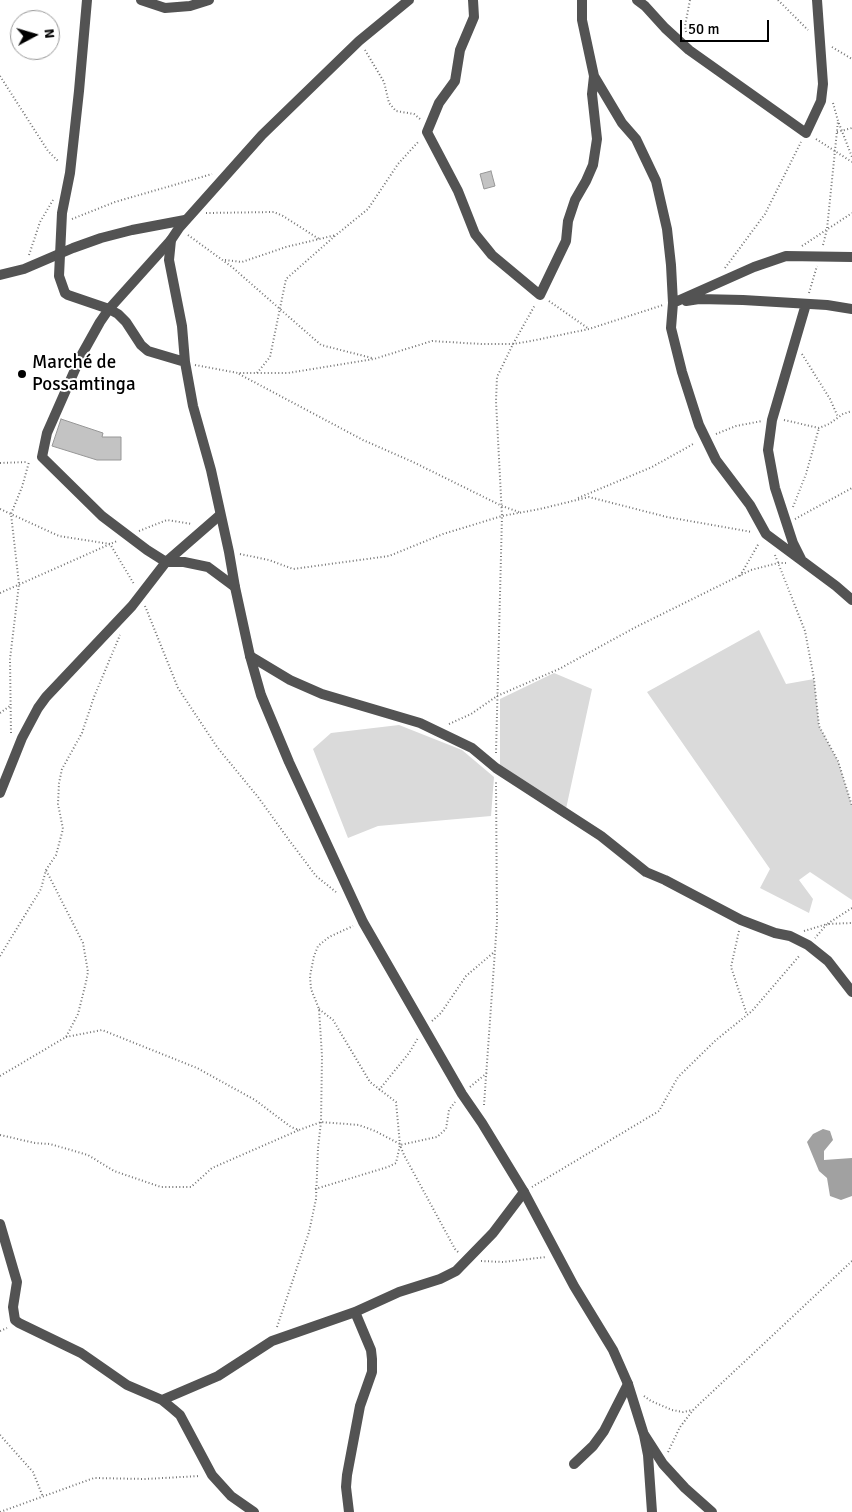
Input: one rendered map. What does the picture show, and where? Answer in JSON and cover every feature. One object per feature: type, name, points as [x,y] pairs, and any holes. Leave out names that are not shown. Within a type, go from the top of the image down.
[{"type":"street","points":[[87,0],[70,173],[61,223],[59,276],[64,293],[100,304],[118,314],[126,322],[141,346],[148,351],[185,362]]},
{"type":"street","points":[[141,0],[165,8],[190,6],[209,0]]},
{"type":"street","points":[[234,587],[208,567],[184,562],[166,562],[127,537],[102,516],[42,457],[47,433],[81,356],[109,309],[171,240],[185,220],[262,135],[359,41],[409,0]]},
{"type":"street","points":[[473,0],[474,17],[460,50],[455,81],[439,103],[427,132],[458,191],[475,234],[492,255],[540,295],[566,241],[568,221],[575,200],[593,165],[597,139],[592,94],[594,76],[582,20],[582,0]]},
{"type":"street","points":[[637,0],[689,50],[806,133],[821,101],[823,84],[817,0]]},
{"type":"street","points":[[594,76],[622,123],[636,139],[656,181],[667,230],[672,265],[673,303],[671,328],[682,372],[699,425],[716,460],[750,505],[766,534],[852,600]]},
{"type":"street","points":[[0,275],[24,269],[109,236],[185,220]]},
{"type":"street","points":[[171,240],[169,260],[182,326],[185,362],[229,552],[234,587],[250,656],[262,695],[289,762],[363,922],[462,1094],[482,1122],[524,1192],[574,1286],[603,1332],[628,1384],[648,1455],[652,1512]]},
{"type":"street","points":[[673,303],[754,267],[786,256],[852,257]]},
{"type":"street","points":[[673,303],[699,299],[806,304],[852,309]]},
{"type":"street","points":[[804,564],[787,523],[776,488],[768,450],[772,420],[806,304]]},
{"type":"street","points":[[0,793],[22,738],[46,697],[141,595],[166,562],[220,515]]},
{"type":"street","points":[[250,656],[290,680],[322,694],[420,723],[472,748],[496,768],[601,836],[646,872],[666,880],[741,920],[775,933],[790,936],[808,946],[828,961],[852,992]]},
{"type":"street","points":[[162,1400],[218,1376],[272,1341],[355,1312],[399,1292],[447,1276],[467,1261],[524,1192]]},
{"type":"street","points":[[0,1224],[17,1282],[13,1307],[15,1320],[81,1353],[127,1385],[162,1400],[180,1415],[212,1475],[231,1496],[254,1512]]},
{"type":"street","points":[[349,1512],[346,1487],[347,1475],[358,1415],[372,1372],[371,1350],[355,1312]]},
{"type":"street","points":[[574,1464],[593,1446],[604,1431],[628,1384]]},
{"type":"street","points":[[644,1436],[663,1464],[685,1488],[712,1512]]},
{"type":"path","points":[[689,50],[685,26],[690,0]]},
{"type":"path","points":[[778,0],[820,40],[852,59]]},
{"type":"path","points":[[257,373],[270,357],[286,279],[368,209],[398,164],[427,132],[420,119],[414,114],[396,111],[389,103],[384,82],[359,41]]},
{"type":"path","points":[[0,76],[48,151],[70,173]]},
{"type":"path","points":[[831,95],[838,121],[852,157]]},
{"type":"path","points":[[806,304],[827,229],[838,121]]},
{"type":"path","points":[[837,132],[852,128]]},
{"type":"path","points":[[714,285],[738,249],[765,214],[806,133],[852,162]]},
{"type":"path","points":[[61,223],[115,202],[200,178],[234,166]]},
{"type":"path","points":[[24,269],[40,222],[55,197]]},
{"type":"path","points":[[185,220],[274,212],[319,239]]},
{"type":"path","points":[[802,245],[852,213]]},
{"type":"path","points":[[185,220],[222,259],[321,345],[374,359]]},
{"type":"path","points":[[222,259],[242,262],[286,247],[336,235]]},
{"type":"path","points":[[482,1122],[488,1072],[498,889],[496,768],[502,506],[498,464],[497,377],[540,295],[589,329]]},
{"type":"path","points":[[185,362],[238,373],[288,373],[374,359],[432,341],[513,344],[589,329],[673,303]]},
{"type":"path","points":[[796,343],[830,399],[838,418]]},
{"type":"path","points":[[238,373],[363,440],[413,462],[502,506],[521,513]]},
{"type":"path","points":[[787,523],[806,474],[819,428]]},
{"type":"path","points":[[0,464],[29,462],[42,457]]},
{"type":"path","points":[[11,734],[10,659],[18,584],[11,514],[22,487],[29,462]]},
{"type":"path","points":[[229,552],[269,560],[292,569],[389,556],[443,534],[502,516],[589,497],[667,517],[766,534],[805,631],[814,679],[819,726],[838,761],[852,806]]},
{"type":"path","points":[[0,509],[58,536],[110,544],[141,595],[178,688],[217,747],[258,797],[288,840],[316,876],[337,893]]},
{"type":"path","points":[[0,593],[167,520],[205,527]]},
{"type":"path","points":[[436,731],[472,714],[497,696],[559,669],[636,627],[751,570],[778,563],[804,564]]},
{"type":"path","points":[[0,956],[40,889],[46,870],[56,855],[63,829],[58,804],[62,769],[82,733],[94,697],[121,633]]},
{"type":"path","points":[[0,714],[11,706]]},
{"type":"path","points":[[46,870],[83,943],[88,972],[78,1014],[66,1037]]},
{"type":"path","points":[[524,1192],[659,1111],[678,1077],[716,1040],[747,1015],[828,924],[852,908]]},
{"type":"path","points":[[741,920],[731,967],[747,1015]]},
{"type":"path","points":[[272,1341],[309,1232],[316,1199],[315,1189],[321,1122],[322,1056],[319,1009],[311,989],[310,976],[314,956],[318,946],[330,937],[363,922]]},
{"type":"path","points":[[790,936],[828,924],[852,923]]},
{"type":"path","points":[[379,1090],[409,1053],[425,1027],[441,1013],[466,976],[494,952]]},
{"type":"path","points":[[319,1009],[334,1020],[370,1082],[396,1102],[400,1144],[404,1155],[455,1249],[467,1261],[504,1262],[559,1256]]},
{"type":"path","points":[[0,1076],[66,1037],[102,1030],[197,1068],[255,1100],[291,1127],[299,1130]]},
{"type":"path","points":[[0,1136],[50,1144],[88,1155],[114,1171],[161,1187],[191,1187],[212,1168],[321,1122],[359,1125],[400,1144],[437,1137],[446,1129],[449,1110],[462,1094],[488,1072]]},
{"type":"path","points":[[315,1189],[396,1163],[400,1144]]},
{"type":"path","points":[[663,1464],[680,1426],[694,1409],[852,1261]]},
{"type":"path","points":[[643,1395],[672,1410],[683,1412],[694,1409]]},
{"type":"path","points":[[0,1435],[33,1472],[43,1497]]},
{"type":"path","points":[[0,1512],[94,1478],[184,1478],[212,1475]]},
{"type":"shaded area","points":[[759,630],[786,684],[814,679],[819,726],[838,761],[852,806],[852,900],[810,872],[799,880],[813,899],[809,913],[760,888],[770,869],[647,692]]},
{"type":"shaded area","points":[[554,673],[592,689],[564,818],[527,793],[500,769],[500,699]]},
{"type":"shaded area","points":[[399,725],[462,750],[494,777],[491,816],[378,826],[348,838],[313,749],[331,733]]},
{"type":"shaded area","points":[[823,1129],[830,1131],[833,1140],[824,1151],[824,1160],[852,1158],[852,1196],[841,1200],[830,1196],[827,1178],[819,1171],[807,1142],[813,1134]]},
{"type":"building","points":[[491,171],[495,186],[484,189],[480,174]]},
{"type":"building","points":[[61,419],[103,433],[102,437],[121,437],[121,460],[97,460],[52,446]]},
{"type":"place","name":"Marché de Possamtinga","points":[[22,374]]}]
